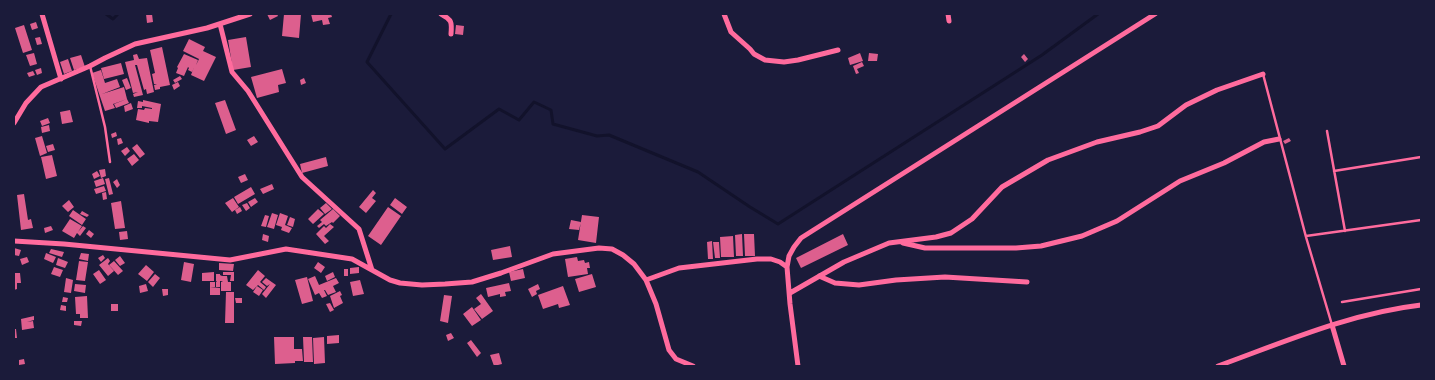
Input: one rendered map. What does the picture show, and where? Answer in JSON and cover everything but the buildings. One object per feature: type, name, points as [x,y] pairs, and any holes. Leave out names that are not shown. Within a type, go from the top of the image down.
[{"type":"street","points":[[42,14],[61,79]]},
{"type":"street","points":[[14,123],[26,103],[41,87],[135,44],[220,24],[250,14]]},
{"type":"street","points":[[441,14],[450,20],[452,24],[451,34]]},
{"type":"street","points":[[724,14],[730,32],[754,54],[765,60],[784,62],[838,50]]},
{"type":"street","points":[[948,14],[949,21]]},
{"type":"street","points":[[798,366],[790,304],[788,268],[789,256],[801,238],[1137,24],[1156,14]]},
{"type":"street","points":[[220,24],[232,72],[248,91],[302,177],[359,229],[372,271]]},
{"type":"street","points":[[790,293],[844,262],[889,243],[936,237],[951,233],[972,219],[1002,187],[1048,160],[1097,142],[1158,126],[1186,105],[1218,90],[1263,74]]},
{"type":"street","points":[[899,242],[925,248],[1016,248],[1041,246],[1074,239],[1117,221],[1180,181],[1224,163],[1264,142],[1279,139]]},
{"type":"street","points":[[14,241],[92,246],[230,260],[286,249],[352,259],[390,280],[422,285],[472,282],[553,254],[599,248],[612,249],[634,264],[646,280],[656,304],[669,350],[676,358],[693,366]]},
{"type":"street","points":[[646,280],[679,268],[757,259],[770,259],[780,262],[788,268]]},
{"type":"street","points":[[820,276],[835,283],[859,285],[896,280],[945,277],[1027,282]]},
{"type":"street","points":[[1218,366],[1332,325],[1376,313],[1421,305]]},
{"type":"street","points":[[1332,325],[1344,366]]},
{"type":"lane","points":[[90,66],[105,128],[110,162]]},
{"type":"lane","points":[[1263,74],[1279,139],[1332,325]]},
{"type":"lane","points":[[1326,131],[1346,231]]},
{"type":"lane","points":[[1334,171],[1421,157]]},
{"type":"lane","points":[[1306,236],[1421,220]]},
{"type":"lane","points":[[1342,302],[1421,289]]},
{"type":"waterway","points":[[106,14],[113,19],[118,14]]},
{"type":"waterway","points":[[391,14],[367,62],[445,149],[499,109],[519,120],[534,102],[551,110],[553,124],[597,136],[609,135],[698,172],[778,224],[1042,55],[1098,14]]}]
